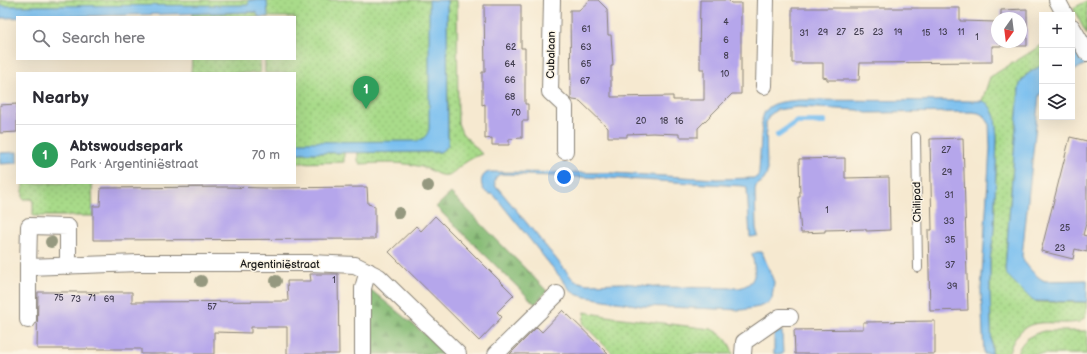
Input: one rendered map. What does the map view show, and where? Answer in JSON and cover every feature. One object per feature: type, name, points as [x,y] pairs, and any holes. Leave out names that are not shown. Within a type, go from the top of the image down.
[{"type":"street","name":"Cubalaan","points":[[552,0],[550,92],[565,106],[565,151]]},
{"type":"street","points":[[764,86],[766,0]]},
{"type":"street","points":[[1057,0],[1063,12]]},
{"type":"street","points":[[1075,33],[1087,53]]},
{"type":"street","points":[[28,320],[29,226],[68,227],[68,266]]},
{"type":"street","name":"Argentiniëstraat","points":[[28,267],[134,264],[310,263],[355,265],[379,276],[458,354]]},
{"type":"street","points":[[363,354],[363,288],[368,271]]},
{"type":"street","points":[[496,354],[557,294]]},
{"type":"street","points":[[743,354],[744,342],[780,317],[790,317]]},
{"type":"lane","name":"Chilipad","points":[[916,137],[918,268]]},
{"type":"green space","points":[[0,0],[438,0],[437,145],[296,148],[296,72],[265,72],[265,60],[296,60],[296,16],[264,16],[264,8],[0,11]]},
{"type":"green space","points":[[447,0],[457,0],[458,123],[462,133],[482,154],[461,165],[448,175],[440,175],[420,166],[394,163],[360,164],[358,161],[358,152],[440,152],[448,145]]},
{"type":"green space","points":[[1087,1],[1087,35],[1073,8]]},
{"type":"green space","points":[[256,12],[258,16],[192,16],[192,14]]},
{"type":"green space","points":[[1039,47],[1039,67],[1022,80],[1019,88],[1005,269],[1006,274],[1032,300],[1038,302],[1086,302],[1086,313],[1080,322],[1037,323],[1028,326],[1021,331],[1014,340],[1008,354],[992,354],[990,260],[994,230],[997,137],[982,101],[990,77]]},
{"type":"green space","points":[[192,60],[260,60],[260,72],[191,72]]},
{"type":"green space","points":[[344,152],[344,162],[296,163],[296,153]]},
{"type":"green space","points":[[23,184],[92,184],[93,216],[33,216],[33,199],[23,199]]},
{"type":"green space","points":[[451,193],[547,291],[535,304],[436,207]]},
{"type":"green space","points":[[371,290],[449,354],[369,354]]},
{"type":"green space","points":[[585,312],[711,329],[725,338],[730,345],[733,354],[613,354],[583,324]]},
{"type":"green space","points":[[1044,331],[1087,331],[1087,354],[1017,354],[1021,345],[1027,339]]},
{"type":"water","points":[[249,0],[267,0],[268,16],[258,16],[256,12],[16,16],[16,18],[0,18],[0,6],[248,5]]},
{"type":"water","points":[[429,0],[447,0],[448,145],[445,149],[440,152],[296,153],[296,142],[417,141],[425,137],[429,129]]},
{"type":"water","points":[[1087,39],[1087,63],[1075,70],[1075,48],[1075,46]]},
{"type":"water","points":[[1039,67],[1039,96],[1022,256],[1025,263],[1031,270],[1045,281],[1087,280],[1087,302],[1034,301],[1006,274],[1005,269],[1019,88],[1022,80]]},
{"type":"water","points":[[799,100],[982,101],[987,103],[991,108],[995,117],[997,137],[994,230],[990,260],[992,354],[984,354],[981,291],[990,148],[989,123],[984,116],[979,113],[866,113],[858,110],[798,107],[776,110],[769,116],[766,123],[767,173],[764,180],[756,186],[755,190],[756,228],[758,236],[750,237],[747,189],[743,186],[607,178],[501,174],[495,179],[496,187],[575,281],[587,284],[623,283],[660,287],[739,288],[750,283],[753,279],[754,265],[752,254],[762,252],[774,282],[772,298],[770,302],[759,307],[742,310],[642,306],[578,295],[571,291],[494,195],[487,193],[482,187],[481,181],[483,176],[486,173],[491,172],[612,173],[717,179],[755,178],[758,176],[759,172],[762,120],[764,114],[771,106],[781,102]]},
{"type":"water","points":[[16,152],[16,163],[0,164],[0,153]]},
{"type":"water","points":[[782,331],[783,354],[774,354],[774,334]]},
{"type":"building","points":[[590,0],[598,0],[607,9],[608,35],[611,35],[613,66],[611,66],[611,97],[673,96],[673,100],[704,100],[704,69],[700,69],[699,59],[700,0],[728,0],[731,3],[741,3],[741,94],[732,94],[698,128],[698,137],[679,137],[679,134],[653,133],[627,134],[627,137],[608,137],[608,128],[580,101],[571,99],[570,10],[579,10]]},
{"type":"building","points":[[484,5],[521,5],[521,48],[525,48],[525,104],[528,104],[528,121],[522,121],[522,138],[509,139],[509,145],[492,145],[492,138],[485,139],[485,104],[482,105],[482,72],[485,72]]},
{"type":"building","points":[[792,8],[960,8],[960,21],[991,22],[992,62],[860,63],[859,80],[827,80],[827,78],[823,77],[823,63],[792,63]]},
{"type":"building","points":[[1027,9],[1027,12],[1001,12],[1001,10]]},
{"type":"building","points":[[16,104],[16,132],[0,133],[0,105]]},
{"type":"building","points":[[1070,137],[1087,141],[1087,220],[1083,235],[1087,236],[1087,252],[1075,249],[1073,259],[1041,251]]},
{"type":"building","points":[[963,138],[968,310],[930,311],[928,230],[932,230],[930,139]]},
{"type":"building","points":[[845,158],[845,178],[889,177],[890,230],[825,230],[825,232],[801,233],[798,197],[800,197],[799,159]]},
{"type":"building","points":[[367,187],[368,204],[375,206],[375,239],[93,240],[93,206],[100,206],[101,188]]},
{"type":"building","points":[[435,216],[514,295],[497,312],[502,317],[479,341],[389,252],[416,226],[421,231]]},
{"type":"building","points":[[310,274],[338,274],[339,354],[287,354],[287,327],[251,327],[251,333],[214,332],[214,354],[141,354],[141,349],[37,349],[38,292],[132,292],[132,302],[288,301],[287,281],[311,281]]},
{"type":"building","points":[[563,310],[608,354],[510,354],[537,327],[542,332]]},
{"type":"building","points":[[935,321],[935,354],[795,354],[794,330],[863,329],[863,322]]},
{"type":"waterway","points":[[778,135],[797,122],[824,122]]},
{"type":"place","name":"Abtswoudsepark","points":[[366,109]]}]
